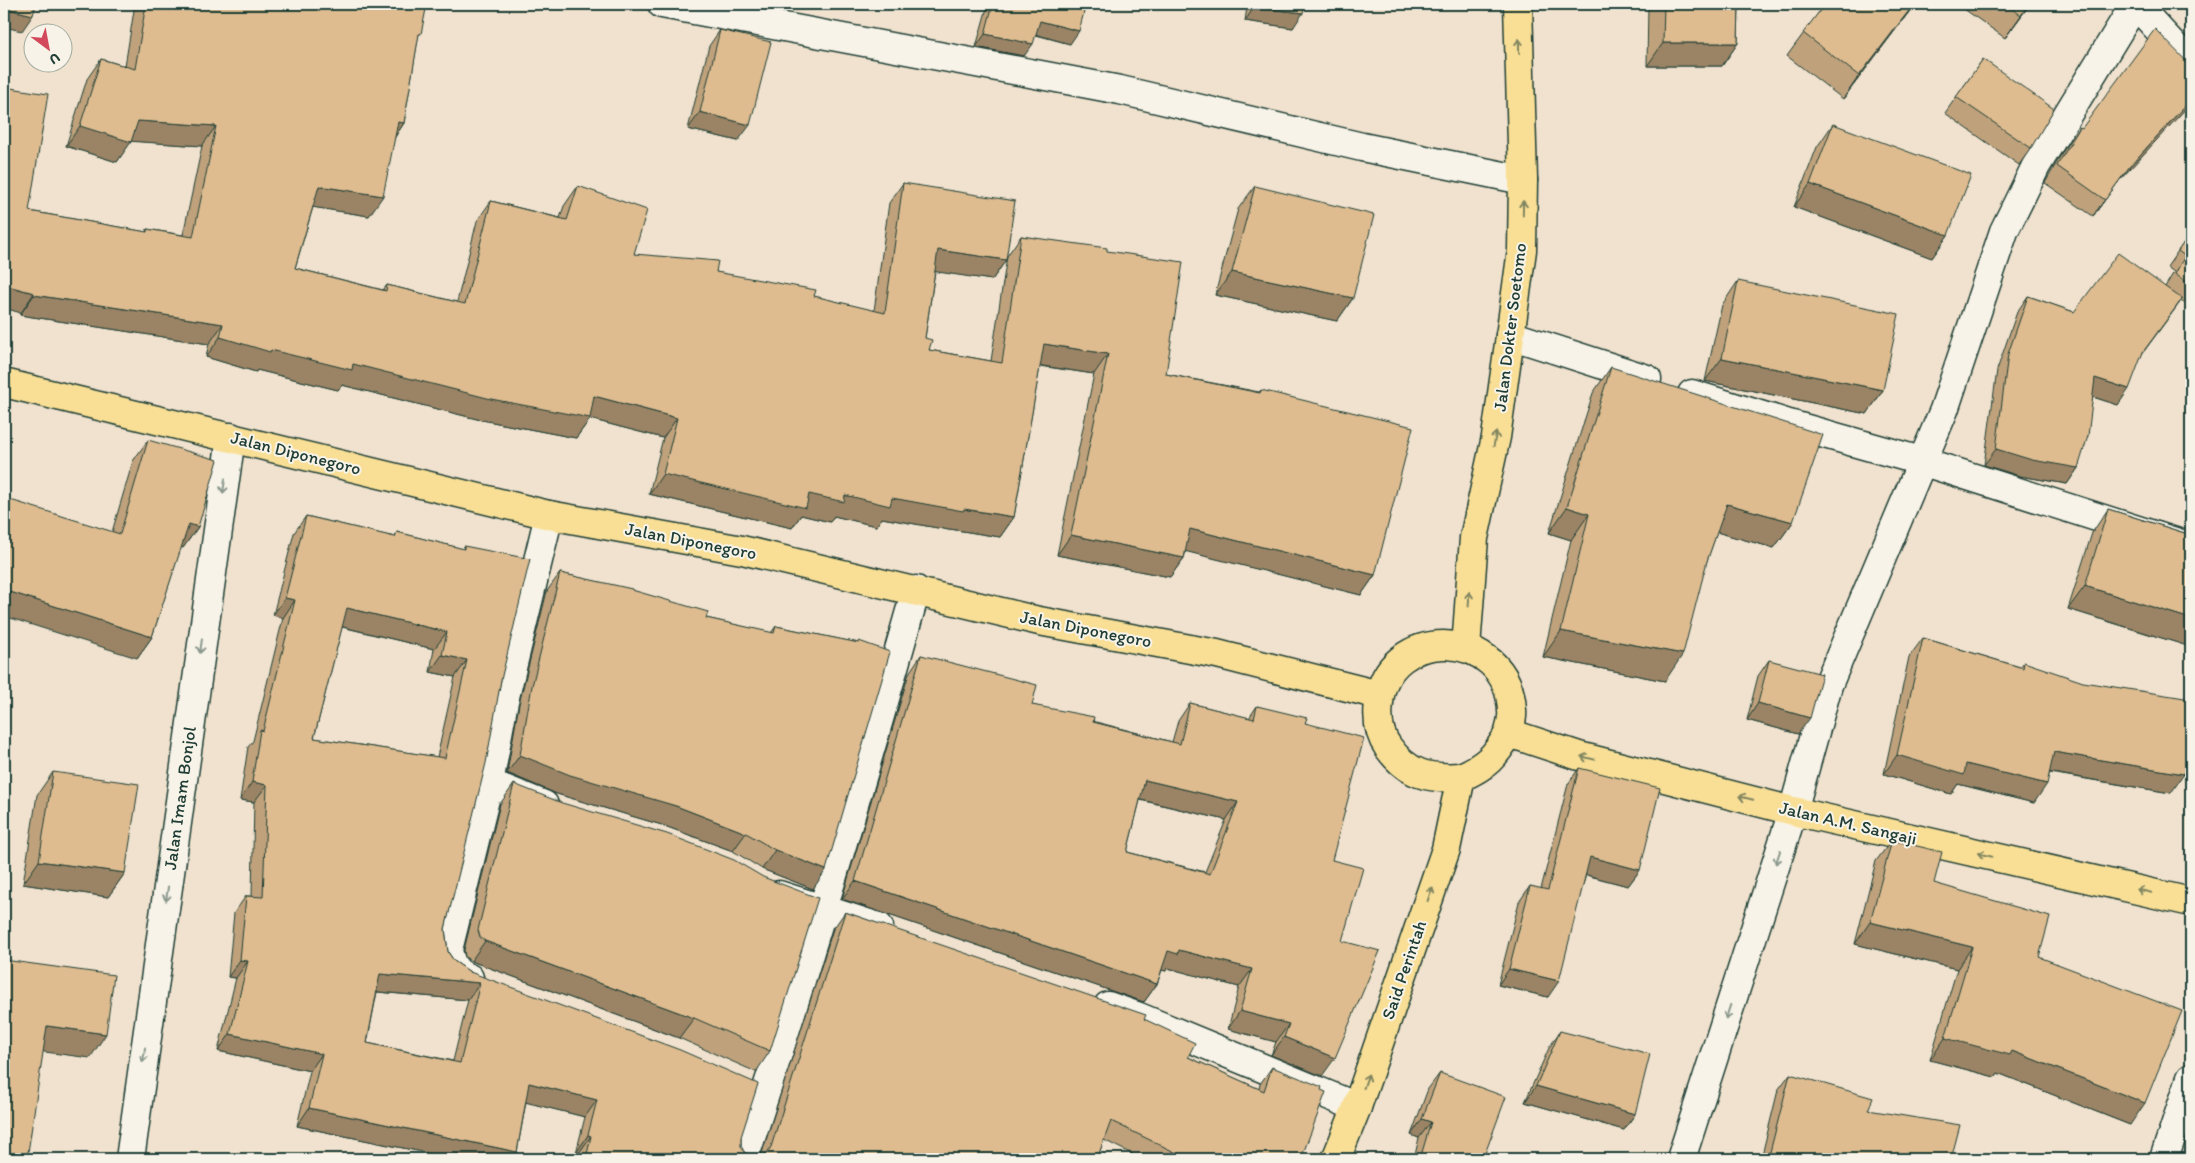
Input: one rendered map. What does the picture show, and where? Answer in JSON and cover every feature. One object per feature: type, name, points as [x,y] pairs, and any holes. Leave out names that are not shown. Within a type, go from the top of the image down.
[{"type":"main road","name":"Jalan Dokter Soetomo","points":[[1466,648],[1474,538],[1496,437],[1522,250],[1523,180],[1518,4]]},
{"type":"main road","name":"Jalan Diponegoro","points":[[4,383],[549,515],[742,550],[916,590],[1039,621],[1216,654],[1379,695]]},
{"type":"main road","points":[[1445,644],[1466,648],[1485,657],[1500,672],[1510,691],[1512,712],[1508,733],[1498,752],[1482,768],[1461,777],[1437,778],[1416,772],[1397,759],[1383,740],[1378,718],[1379,695],[1389,674],[1405,657],[1424,647],[1445,644]]},
{"type":"main road","name":"Jalan A.M. Sangaji","points":[[1508,733],[1579,756],[1793,810],[2191,902]]},
{"type":"main road","name":"Said Perintah","points":[[1336,1159],[1357,1107],[1446,849],[1461,777]]},
{"type":"street","points":[[662,4],[1120,90],[1362,147],[1523,180]]},
{"type":"street","points":[[1680,1159],[1793,810],[1828,685],[1944,410],[2004,230],[2036,166],[2135,4],[2191,64]]},
{"type":"street","points":[[1510,335],[1789,424],[1921,461],[2191,547]]},
{"type":"street","name":"Jalan Imam Bonjol","points":[[130,1159],[230,437]]},
{"type":"street","points":[[490,986],[463,976],[451,966],[448,950],[489,783],[504,701],[549,515]]},
{"type":"street","points":[[744,1159],[823,909],[916,590]]},
{"type":"street","points":[[489,783],[569,814]]},
{"type":"street","points":[[755,883],[784,896],[904,936]]},
{"type":"street","points":[[1086,999],[1139,1017],[1357,1107]]},
{"type":"street","points":[[2164,1159],[2184,1125],[2191,1078]]},
{"type":"street","points":[[741,1082],[766,1093]]},
{"type":"building","points":[[4,4],[36,4],[33,15],[4,8]]},
{"type":"building","points":[[146,4],[427,4],[421,34],[419,34],[404,123],[398,122],[383,196],[319,186],[295,268],[386,291],[387,285],[465,304],[491,201],[567,220],[578,186],[647,210],[634,254],[718,261],[716,272],[816,290],[814,296],[885,313],[903,183],[1015,201],[1006,260],[938,250],[925,338],[932,340],[929,350],[1002,363],[1021,236],[1107,248],[1107,251],[1183,262],[1166,374],[1260,393],[1261,390],[1413,427],[1375,575],[1190,529],[1184,558],[1071,535],[1108,354],[1044,344],[1014,517],[964,509],[963,511],[892,498],[890,506],[845,495],[844,502],[809,494],[806,508],[663,474],[677,418],[594,396],[590,418],[491,399],[353,364],[352,370],[271,350],[270,352],[220,337],[223,324],[34,295],[34,293],[4,285],[4,87],[48,94],[29,211],[147,232],[147,229],[193,237],[216,126],[138,121],[131,142],[80,126],[101,59],[135,69]]},
{"type":"building","points":[[993,4],[1086,4],[1079,31],[1040,21],[1033,44],[985,34]]},
{"type":"building","points":[[1255,4],[1305,4],[1303,13],[1254,7]]},
{"type":"building","points":[[1664,4],[1739,4],[1738,43],[1663,43]]},
{"type":"building","points":[[1825,4],[1914,4],[1859,76],[1803,33]]},
{"type":"building","points":[[2005,4],[2029,4],[2021,15]]},
{"type":"building","points":[[2155,29],[2191,66],[2191,99],[2130,166],[2105,200],[2057,166],[2080,127],[2082,128]]},
{"type":"building","points":[[720,30],[771,42],[750,125],[700,112]]},
{"type":"building","points":[[1983,59],[2054,109],[2031,148],[1956,97]]},
{"type":"building","points":[[1833,124],[1971,175],[1948,235],[1810,184]]},
{"type":"building","points":[[1255,186],[1374,215],[1353,298],[1232,272]]},
{"type":"building","points":[[2191,232],[2191,285],[2175,274],[2185,256],[2178,251]]},
{"type":"building","points":[[2118,253],[2182,299],[2143,352],[2129,389],[2095,378],[2088,436],[2078,468],[2032,460],[1996,449],[2008,354],[2028,296],[2074,312]]},
{"type":"building","points":[[1738,281],[1899,314],[1883,390],[1722,358]]},
{"type":"building","points":[[1611,367],[1823,435],[1793,522],[1727,504],[1707,561],[1683,654],[1561,631],[1589,514],[1567,507]]},
{"type":"building","points":[[148,440],[218,460],[198,527],[189,524],[152,637],[4,590],[4,498],[120,534]]},
{"type":"building","points":[[2108,509],[2191,535],[2191,619],[2085,586]]},
{"type":"building","points":[[306,516],[395,537],[397,532],[464,549],[464,546],[530,559],[501,680],[486,763],[445,929],[448,952],[454,961],[470,972],[680,1050],[758,1084],[741,1137],[741,1146],[744,1152],[751,1156],[760,1157],[767,1153],[771,1147],[845,912],[1146,1015],[1144,1019],[1195,1043],[1188,1057],[1264,1091],[1272,1067],[1322,1087],[1321,1090],[1326,1092],[1301,1159],[1189,1159],[1111,1121],[1097,1159],[586,1159],[591,1136],[588,1135],[597,1100],[529,1083],[517,1152],[309,1108],[322,1054],[230,1034],[248,961],[240,960],[246,896],[263,897],[267,785],[252,782],[260,730],[263,731],[295,600],[285,598]],"holes":[[[347,608],[447,632],[442,655],[467,660],[445,758],[314,738]],[[380,974],[480,983],[460,1063],[367,1043]]]},
{"type":"building","points":[[560,573],[632,589],[708,612],[706,618],[774,633],[776,626],[859,643],[859,641],[890,652],[826,870],[775,850],[746,833],[676,806],[570,775],[520,755],[532,686]]},
{"type":"building","points":[[1923,638],[2023,668],[2024,662],[2083,682],[2191,699],[2191,739],[2184,774],[2054,752],[2047,784],[1966,764],[1964,775],[1897,755]]},
{"type":"building","points":[[921,655],[1037,685],[1032,705],[1094,717],[1093,722],[1180,744],[1190,703],[1254,719],[1257,706],[1307,718],[1305,723],[1364,738],[1332,860],[1363,868],[1342,941],[1380,951],[1335,1058],[1284,1037],[1289,1024],[1240,1011],[1252,969],[1179,950],[1178,954],[1168,951],[1157,984],[855,881]],"holes":[[[1145,780],[1238,802],[1210,874],[1127,852]]]},
{"type":"building","points":[[1769,660],[1822,674],[1810,718],[1758,703]]},
{"type":"building","points":[[1579,768],[1660,788],[1640,870],[1590,857],[1559,981],[1509,969],[1530,886],[1548,890]]},
{"type":"building","points":[[53,772],[139,784],[125,873],[39,861]]},
{"type":"building","points":[[514,784],[562,803],[667,834],[734,860],[763,877],[818,898],[770,1051],[694,1018],[485,941],[480,937],[478,930]]},
{"type":"building","points":[[1892,840],[1942,852],[1934,883],[2050,917],[2039,957],[2182,1011],[2145,1103],[2012,1051],[2010,1055],[1945,1038],[1972,947],[1870,922]]},
{"type":"building","points":[[4,960],[114,975],[106,1034],[47,1026],[27,1159],[4,1159]]},
{"type":"building","points":[[1560,1031],[1650,1054],[1635,1114],[1536,1086]]},
{"type":"building","points":[[1440,1073],[1506,1097],[1483,1159],[1420,1159],[1431,1122],[1422,1119]]},
{"type":"building","points":[[1790,1074],[1873,1098],[1868,1110],[1960,1125],[1951,1159],[1782,1159],[1769,1156]]},
{"type":"building","points":[[209,1154],[238,1159],[208,1159]]}]
